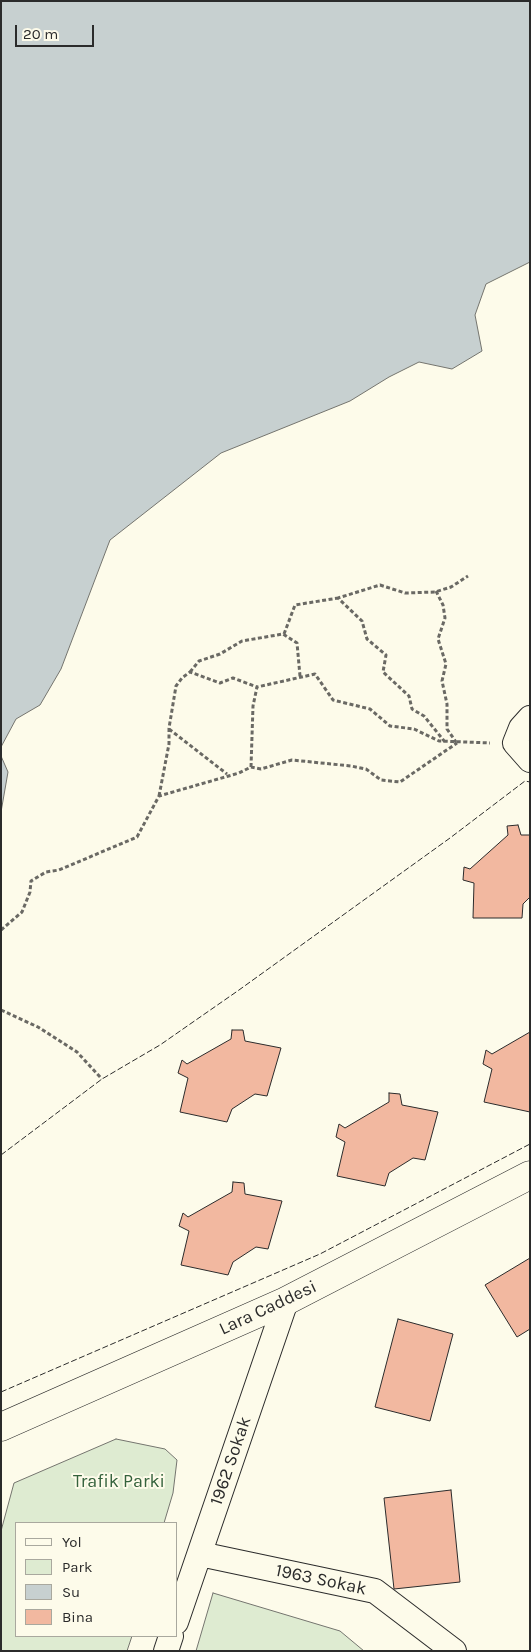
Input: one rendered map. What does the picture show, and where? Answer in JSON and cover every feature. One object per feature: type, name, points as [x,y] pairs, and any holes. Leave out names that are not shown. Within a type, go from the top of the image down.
[{"type":"street","points":[[522,752],[521,728],[530,718]]},
{"type":"street","name":"Lara Caddesi","points":[[1,1428],[286,1301],[530,1175]]},
{"type":"street","name":"1962 Sokak","points":[[178,1616],[286,1301]]},
{"type":"street","name":"1963 Sokak","points":[[200,1554],[375,1591],[454,1651]]},
{"type":"street","points":[[166,1651],[171,1637]]},
{"type":"path","points":[[283,634],[295,605],[338,598],[380,585],[405,593],[436,591],[451,586],[468,576]]},
{"type":"path","points":[[436,591],[443,605],[445,618],[438,639],[446,664],[442,681],[447,704],[446,729],[457,743]]},
{"type":"path","points":[[338,598],[362,621],[367,639],[386,655],[383,672],[409,696],[412,709],[424,716],[446,742]]},
{"type":"path","points":[[1,930],[22,912],[30,892],[30,880],[46,872],[59,870],[137,837],[159,796],[169,744],[169,728],[176,686],[199,661],[220,654],[242,642],[283,634],[297,643],[300,676]]},
{"type":"path","points":[[190,672],[220,683],[233,678],[257,687],[315,674],[333,700],[370,709],[390,726],[414,730],[439,741],[522,752]]},
{"type":"path","points":[[251,767],[253,706],[257,687]]},
{"type":"path","points":[[169,728],[228,775]]},
{"type":"path","points":[[159,796],[239,773],[251,767],[262,769],[292,760],[366,769],[381,780],[400,782],[457,743]]},
{"type":"path","points":[[1,1010],[38,1027],[77,1052],[102,1079]]},
{"type":"green space","name":"Trafik Parki","points":[[116,1439],[165,1449],[177,1460],[173,1493],[164,1522],[15,1522],[15,1637],[132,1637],[127,1651],[1,1651],[1,1531],[14,1483]]},
{"type":"green space","points":[[213,1593],[340,1631],[364,1651],[196,1651]]},
{"type":"water","points":[[1,1],[530,1],[530,262],[486,284],[475,315],[482,351],[452,369],[419,362],[389,377],[350,401],[221,453],[110,540],[61,669],[40,705],[16,719],[1,747]]},
{"type":"water","points":[[1,756],[8,772],[1,812]]},
{"type":"building","points":[[518,825],[521,835],[530,835],[530,897],[523,904],[522,918],[473,918],[474,883],[463,880],[464,867],[470,869],[508,835],[507,826]]},
{"type":"building","points":[[232,1030],[243,1030],[245,1041],[281,1048],[267,1096],[255,1094],[232,1109],[227,1122],[180,1112],[188,1078],[178,1073],[182,1060],[187,1064],[231,1039]]},
{"type":"building","points":[[530,1032],[530,1112],[484,1102],[492,1069],[483,1064],[486,1050],[492,1054]]},
{"type":"building","points":[[389,1093],[400,1094],[402,1105],[438,1112],[425,1160],[413,1158],[389,1173],[385,1186],[337,1176],[345,1142],[336,1137],[339,1124],[345,1128],[389,1102]]},
{"type":"building","points":[[233,1182],[244,1183],[245,1194],[282,1201],[268,1249],[256,1247],[233,1262],[228,1275],[181,1265],[189,1231],[179,1226],[183,1213],[188,1217],[232,1192]]},
{"type":"building","points":[[530,1258],[530,1329],[517,1337],[485,1285]]},
{"type":"building","points":[[398,1319],[453,1334],[430,1421],[375,1407]]},
{"type":"building","points":[[451,1490],[460,1582],[394,1589],[384,1498]]},
{"type":"fence","points":[[1,1155],[102,1079],[160,1045],[450,838],[525,781],[530,782]]},
{"type":"fence","points":[[1,1392],[320,1254],[530,1144]]}]
